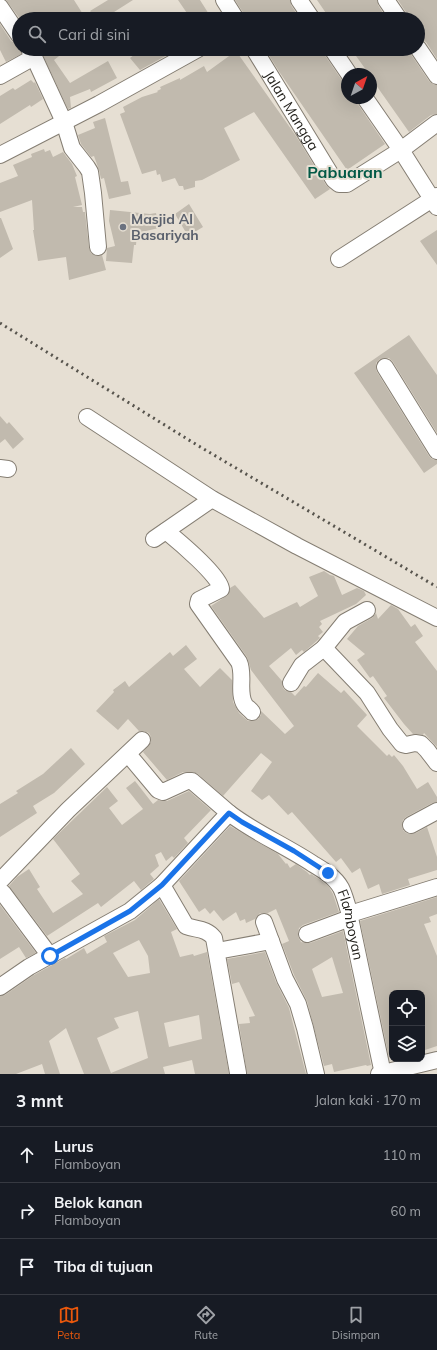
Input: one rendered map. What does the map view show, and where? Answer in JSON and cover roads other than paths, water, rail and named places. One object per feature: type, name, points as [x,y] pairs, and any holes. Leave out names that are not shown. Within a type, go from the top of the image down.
[{"type":"street","points":[[224,0],[232,12]]},
{"type":"street","points":[[299,0],[307,12]]},
{"type":"street","points":[[386,0],[394,12]]},
{"type":"street","points":[[0,7],[12,25]]},
{"type":"street","points":[[0,76],[27,56]]},
{"type":"street","points":[[32,56],[64,122],[72,148],[90,172],[98,247]]},
{"type":"street","points":[[0,155],[185,56]]},
{"type":"street","name":"Jalan Mangga","points":[[258,56],[334,180],[339,184],[347,184],[401,150]]},
{"type":"street","points":[[337,56],[345,68]]},
{"type":"street","points":[[423,56],[437,76]]},
{"type":"street","points":[[339,259],[435,202],[370,104]]},
{"type":"street","points":[[401,150],[437,123]]},
{"type":"street","points":[[384,367],[437,451]]},
{"type":"street","points":[[87,417],[212,499],[297,546],[437,618]]},
{"type":"street","points":[[212,499],[160,535],[206,567],[220,583],[221,589],[199,600],[198,604],[239,662],[242,668],[243,699],[245,704],[252,712]]},
{"type":"street","points":[[291,683],[302,665],[324,648],[345,622],[368,610]]},
{"type":"street","points":[[324,648],[367,693],[402,744],[421,744],[437,763]]},
{"type":"street","points":[[50,956],[1,889],[68,810],[142,740]]},
{"type":"street","name":"Flamboyan","points":[[128,754],[158,790],[163,792],[187,781],[192,781],[229,813],[242,822],[294,851],[328,873],[336,880],[341,888],[350,916],[382,1074]]},
{"type":"street","points":[[411,825],[437,811]]},
{"type":"street","points":[[0,987],[29,967],[130,911],[162,885],[229,813]]},
{"type":"street","points":[[162,885],[186,926],[199,928],[210,933],[214,938],[238,1073]]},
{"type":"street","points":[[307,934],[350,916],[437,887]]},
{"type":"street","points":[[264,922],[285,979],[298,1004],[316,1074]]},
{"type":"street","points":[[217,951],[271,941]]},
{"type":"street","points":[[382,1074],[437,1060]]},
{"type":"railway","points":[[0,323],[197,445],[437,587]]},
{"type":"place","name":"Masjid Al Basariyah","points":[[123,227]]},
{"type":"district","name":"Pabuaran","points":[[345,172]]}]
